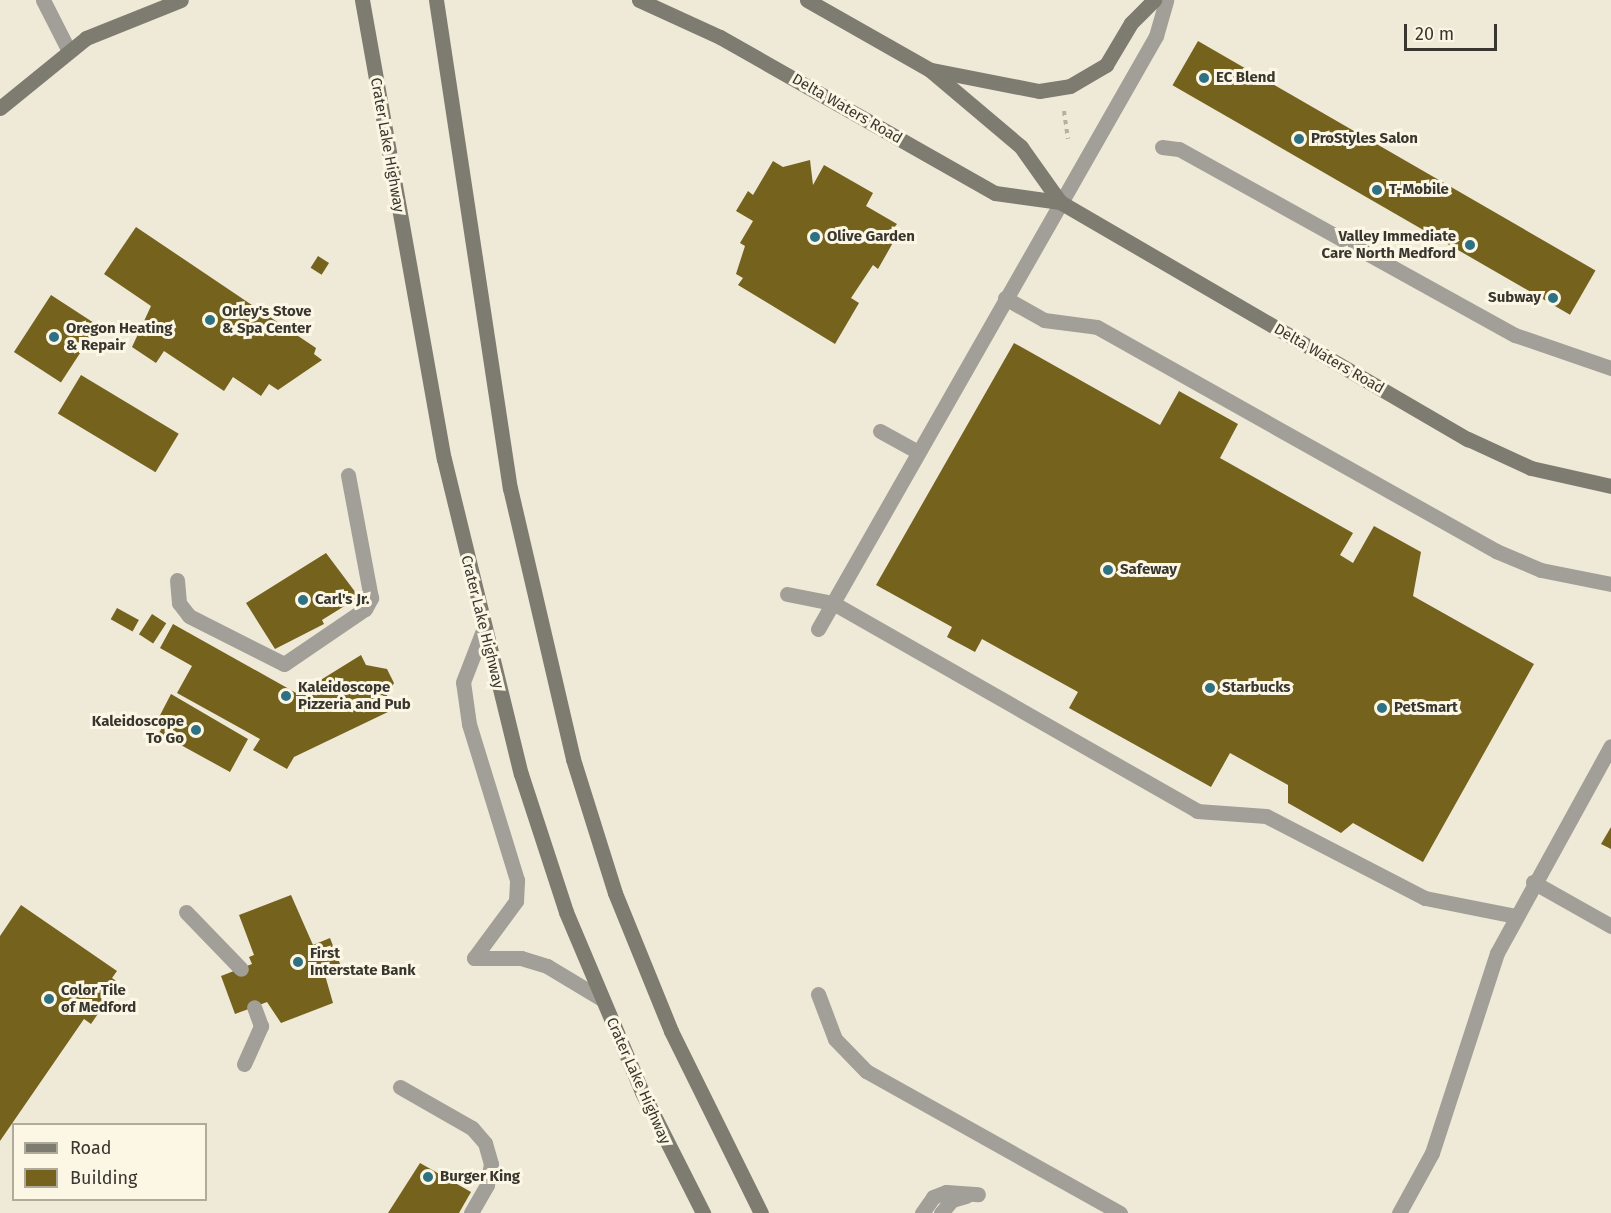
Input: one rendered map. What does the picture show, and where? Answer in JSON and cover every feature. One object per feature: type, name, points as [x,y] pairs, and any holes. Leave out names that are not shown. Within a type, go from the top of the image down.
[{"type":"main road","points":[[0,108],[86,38],[181,0]]},
{"type":"main road","name":"Crater Lake Highway","points":[[362,0],[444,459],[482,633],[566,912],[602,999],[703,1213]]},
{"type":"main road","points":[[436,0],[510,488],[573,759],[615,893],[671,1031],[761,1213]]},
{"type":"main road","name":"Delta Waters Road","points":[[639,0],[720,37],[994,193],[1059,202],[1468,439],[1531,468],[1611,486]]},
{"type":"main road","name":"Delta Waters Road","points":[[807,0],[930,70],[1021,147],[1059,202]]},
{"type":"main road","points":[[930,70],[1039,92],[1070,86],[1106,65],[1131,23],[1154,0]]},
{"type":"lane","points":[[43,0],[69,51]]},
{"type":"lane","points":[[818,629],[1059,202],[1156,36],[1166,0]]},
{"type":"lane","points":[[1162,147],[1179,149],[1441,296],[1564,356],[1611,368]]},
{"type":"lane","points":[[1005,298],[1044,320],[1097,327],[1496,551],[1541,570],[1611,584]]},
{"type":"lane","points":[[880,431],[918,452]]},
{"type":"lane","points":[[177,579],[179,603],[189,616],[284,664],[365,609],[372,598],[348,475]]},
{"type":"lane","points":[[788,594],[833,603],[1197,811],[1266,816],[1425,898],[1516,916]]},
{"type":"lane","points":[[482,633],[463,682],[469,724],[517,880],[516,902],[474,958],[521,958],[547,966],[602,999]]},
{"type":"lane","points":[[1399,1213],[1432,1154],[1497,953],[1533,882],[1611,746]]},
{"type":"lane","points":[[1533,882],[1611,926]]},
{"type":"lane","points":[[186,912],[241,969]]},
{"type":"lane","points":[[818,994],[835,1039],[866,1071],[1120,1213]]},
{"type":"lane","points":[[244,1064],[261,1026],[254,1007]]},
{"type":"lane","points":[[400,1086],[472,1128],[485,1143],[491,1164],[487,1185],[471,1213]]},
{"type":"lane","points":[[922,1213],[933,1197],[946,1192],[978,1194]]},
{"type":"lane","points":[[941,1213],[952,1200],[978,1194]]},
{"type":"lane","points":[[960,1213],[978,1194]]},
{"type":"path","points":[[1062,101],[1068,140]]},
{"type":"building","points":[[1198,41],[1596,270],[1570,315],[1172,85]]},
{"type":"building","name":"Olive Garden","points":[[810,160],[813,185],[824,165],[873,193],[866,206],[897,224],[893,229],[899,232],[878,269],[873,265],[851,298],[859,303],[835,344],[738,285],[743,278],[736,274],[745,246],[740,243],[753,221],[736,211],[748,191],[753,195],[773,161],[783,167]]},
{"type":"building","name":"Orley's Stove & Spa Center","points":[[136,227],[316,348],[314,354],[322,360],[278,390],[269,384],[261,396],[233,377],[224,391],[164,351],[156,363],[132,347],[151,306],[104,274]]},
{"type":"building","points":[[318,256],[329,263],[322,275],[311,268]]},
{"type":"building","name":"Oregon Heating & Repair","points":[[51,295],[98,325],[61,383],[14,352]]},
{"type":"building","name":"Safeway","points":[[1014,343],[1160,425],[1179,391],[1238,424],[1220,458],[1353,533],[1340,555],[1353,563],[1374,526],[1421,552],[1413,596],[1534,664],[1423,862],[1353,823],[1341,833],[1288,803],[1288,785],[1230,753],[1211,787],[1069,708],[1078,692],[982,639],[975,652],[947,637],[952,627],[876,585]]},
{"type":"building","points":[[81,375],[179,434],[156,472],[58,414]]},
{"type":"building","name":"Carl's Jr.","points":[[326,553],[359,597],[322,620],[324,624],[275,649],[246,603]]},
{"type":"building","points":[[117,608],[139,620],[133,631],[111,619]]},
{"type":"building","points":[[152,614],[166,623],[153,643],[139,634]]},
{"type":"building","name":"Kaleidoscope Pizzeria and Pub","points":[[173,624],[298,694],[361,655],[366,665],[387,669],[394,683],[384,701],[390,711],[294,757],[287,769],[253,750],[260,739],[177,693],[192,666],[160,648]]},
{"type":"building","name":"Kaleidoscope To Go","points":[[171,694],[248,739],[230,772],[159,733],[163,726],[156,723]]},
{"type":"building","points":[[1611,827],[1611,849],[1601,844]]},
{"type":"building","name":"First Interstate Bank","points":[[291,895],[313,945],[330,938],[342,969],[325,975],[333,1003],[281,1023],[267,1002],[235,1014],[221,976],[252,964],[249,957],[254,955],[239,915]]},
{"type":"building","name":"Color Tile of Medford","points":[[21,905],[117,971],[112,978],[119,983],[91,1024],[84,1019],[0,1141],[0,936]]},
{"type":"building","name":"Burger King","points":[[420,1163],[471,1192],[459,1213],[388,1213]]},
{"type":"place","name":"EC Blend","points":[[1204,78]]},
{"type":"place","name":"ProStyles Salon","points":[[1299,139]]},
{"type":"place","name":"T-Mobile","points":[[1377,190]]},
{"type":"place","name":"Olive Garden","points":[[815,237]]},
{"type":"place","name":"Valley Immediate Care North Medford","points":[[1470,245]]},
{"type":"place","name":"Subway","points":[[1553,298]]},
{"type":"place","name":"Orley's Stove & Spa Center","points":[[210,320]]},
{"type":"place","name":"Oregon Heating & Repair","points":[[54,337]]},
{"type":"place","name":"Safeway","points":[[1108,570]]},
{"type":"place","name":"Carl's Jr.","points":[[303,600]]},
{"type":"place","name":"Starbucks","points":[[1210,688]]},
{"type":"place","name":"Kaleidoscope Pizzeria and Pub","points":[[286,696]]},
{"type":"place","name":"PetSmart","points":[[1382,708]]},
{"type":"place","name":"Kaleidoscope To Go","points":[[196,730]]},
{"type":"place","name":"First Interstate Bank","points":[[298,962]]},
{"type":"place","name":"Color Tile of Medford","points":[[49,999]]},
{"type":"place","name":"Burger King","points":[[428,1177]]}]
